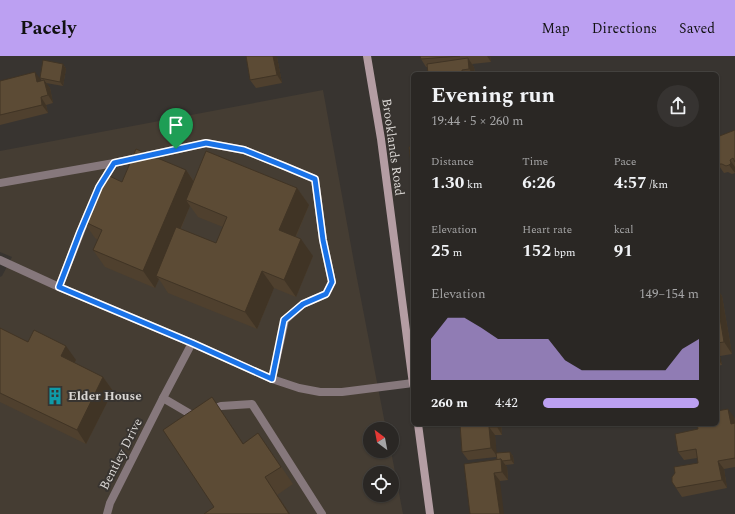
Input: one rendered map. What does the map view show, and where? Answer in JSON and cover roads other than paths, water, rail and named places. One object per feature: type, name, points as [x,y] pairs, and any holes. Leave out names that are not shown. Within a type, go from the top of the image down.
[{"type":"main road","name":"Brooklands Road","points":[[367,56],[381,139],[411,368]]},
{"type":"main road","points":[[418,426],[430,514]]},
{"type":"street","points":[[0,182],[114,163],[206,143],[244,150],[315,179],[323,240],[332,282],[326,294],[303,304],[284,320],[272,379]]},
{"type":"street","points":[[96,193],[114,163]]},
{"type":"street","points":[[59,287],[91,206]]},
{"type":"street","points":[[0,260],[272,379],[298,388],[320,392],[342,392],[411,383]]},
{"type":"street","name":"Bentley Drive","points":[[107,514],[110,503],[162,398],[192,343]]},
{"type":"street","points":[[162,398],[192,415],[221,406],[252,404],[322,514]]},
{"type":"place","name":"Elder House","points":[[55,396]]}]
